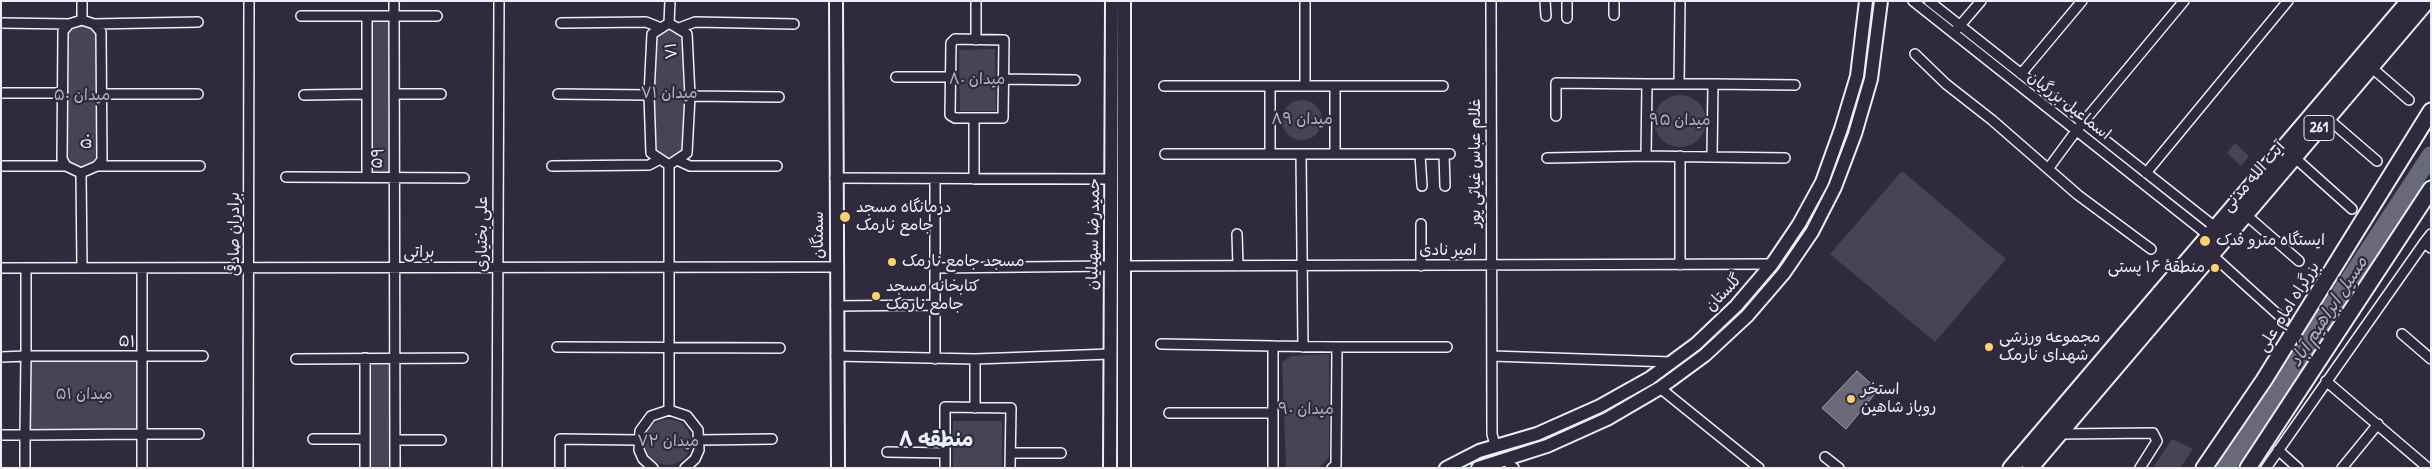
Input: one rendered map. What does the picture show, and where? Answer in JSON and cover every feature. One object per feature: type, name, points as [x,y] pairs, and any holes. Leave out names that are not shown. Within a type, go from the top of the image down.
[{"type":"main road","name":"سمنگان","points":[[836,1],[835,178],[838,468]]},
{"type":"main road","name":"حمیدرضا سهیلیان","points":[[1112,1],[1118,179],[1124,266],[1124,468]]},
{"type":"main road","name":"حمیدرضا سهیلیان","points":[[1110,468],[1110,266],[1118,179],[1124,1]]},
{"type":"main road","name":"گلستان","points":[[1446,468],[1496,445],[1537,434],[1600,406],[1650,378],[1696,344],[1736,306],[1772,264],[1799,224],[1822,182],[1857,76],[1866,1]]},
{"type":"main road","name":"گلستان","points":[[1478,468],[1510,464],[1607,419],[1660,388],[1706,355],[1747,316],[1784,273],[1812,232],[1835,187],[1855,134],[1871,79],[1881,1]]},
{"type":"main road","name":"آیت الله مدنی","points":[[2030,468],[2289,152],[2409,1]]},
{"type":"main road","name":"آیت الله مدنی","points":[[2216,239],[2245,214],[2289,152],[2327,118],[2427,1]]},
{"type":"main road","name":"بزرگراه امام علی","points":[[2204,468],[2264,380],[2431,111]]},
{"type":"main road","points":[[2248,468],[2431,189]]},
{"type":"main road","name":"261","points":[[2011,468],[2216,239]]},
{"type":"main road","points":[[1110,266],[1124,266]]},
{"type":"main road","points":[[1110,354],[1124,353]]},
{"type":"main road","points":[[1496,445],[1510,464]]},
{"type":"street","points":[[82,1],[82,20]]},
{"type":"street","name":"برادران صادقی","points":[[248,468],[250,268],[249,1]]},
{"type":"street","name":"۵۹","points":[[367,16],[367,176],[394,176],[394,1]]},
{"type":"street","name":"علی بختیاری","points":[[497,468],[500,1]]},
{"type":"street","points":[[560,23],[646,22],[665,26],[670,1]]},
{"type":"street","points":[[976,1],[976,40]]},
{"type":"street","points":[[1305,1],[1305,86]]},
{"type":"street","name":"غلام عباس غیاثی ‌پور","points":[[1491,1],[1492,434],[1496,445]]},
{"type":"street","points":[[1546,1],[1546,16]]},
{"type":"street","points":[[1567,1],[1567,18]]},
{"type":"street","points":[[1614,1],[1614,15]]},
{"type":"street","points":[[1679,84],[1680,1]]},
{"type":"street","name":"اسماعیل بزرگیان","points":[[1912,1],[2216,239]]},
{"type":"street","name":"اسماعیل بزرگیان","points":[[1929,1],[2146,173],[2216,239]]},
{"type":"street","points":[[1953,34],[1980,1]]},
{"type":"street","points":[[2021,74],[2082,1]]},
{"type":"street","points":[[2048,169],[2076,131],[2184,1]]},
{"type":"street","points":[[2146,173],[2288,1]]},
{"type":"street","points":[[301,16],[437,16]]},
{"type":"street","points":[[1,23],[69,24],[82,20],[94,24],[198,22]]},
{"type":"street","points":[[678,28],[695,22],[794,24]]},
{"type":"street","name":"۵۰","points":[[69,24],[63,31],[62,159],[66,166],[81,173],[97,166],[102,160],[103,94],[101,32],[94,24]]},
{"type":"street","name":"۷۱","points":[[660,159],[651,153],[648,95],[652,34],[665,26],[678,28],[686,34],[690,96],[687,153],[673,162]]},
{"type":"street","points":[[951,40],[976,40],[1004,40],[1003,118],[955,118],[950,115],[951,40]]},
{"type":"street","points":[[1915,54],[1946,84],[1992,120],[2078,195],[2152,249]]},
{"type":"street","points":[[2372,66],[2409,100]]},
{"type":"street","points":[[896,77],[951,77]]},
{"type":"street","points":[[1004,80],[1075,80]]},
{"type":"street","points":[[1556,116],[1556,83],[1795,85]]},
{"type":"street","points":[[1646,156],[1647,84]]},
{"type":"street","points":[[1712,157],[1713,84]]},
{"type":"street","points":[[1164,86],[1443,86]]},
{"type":"street","points":[[1270,86],[1270,154]]},
{"type":"street","points":[[1335,86],[1335,154]]},
{"type":"street","points":[[1,93],[62,93]]},
{"type":"street","points":[[103,94],[198,94]]},
{"type":"street","points":[[304,95],[367,94]]},
{"type":"street","points":[[394,94],[441,94]]},
{"type":"street","points":[[558,94],[648,95]]},
{"type":"street","points":[[690,96],[779,96]]},
{"type":"street","points":[[974,118],[974,179]]},
{"type":"street","points":[[2327,118],[2377,161]]},
{"type":"street","points":[[2289,152],[2352,209]]},
{"type":"street","points":[[1166,154],[1447,154],[1445,186]]},
{"type":"street","points":[[1301,154],[1303,347]]},
{"type":"street","points":[[1420,154],[1422,186]]},
{"type":"street","points":[[1547,158],[1646,156],[1785,158]]},
{"type":"street","points":[[1680,156],[1680,265]]},
{"type":"street","points":[[552,166],[650,164],[660,159],[690,166],[777,166]]},
{"type":"street","points":[[669,410],[669,267],[673,162]]},
{"type":"street","points":[[1,166],[66,166]]},
{"type":"street","points":[[97,166],[200,166]]},
{"type":"street","points":[[81,173],[82,268]]},
{"type":"street","points":[[286,177],[367,176]]},
{"type":"street","points":[[395,468],[394,176],[464,178]]},
{"type":"street","points":[[835,178],[1118,179]]},
{"type":"street","points":[[935,179],[935,359]]},
{"type":"street","points":[[2245,214],[2299,261]]},
{"type":"street","points":[[1421,224],[1421,266]]},
{"type":"street","points":[[1237,234],[1238,266]]},
{"type":"street","points":[[2266,468],[2326,381],[2427,245],[2431,234]]},
{"type":"street","points":[[2216,239],[2284,320]]},
{"type":"street","name":"امیر نادی","points":[[1124,266],[1772,264]]},
{"type":"street","points":[[935,268],[1110,266]]},
{"type":"street","name":"براتی","points":[[1,268],[836,267]]},
{"type":"street","points":[[25,468],[26,268]]},
{"type":"street","points":[[142,268],[142,356],[203,356]]},
{"type":"street","points":[[836,306],[935,305]]},
{"type":"street","points":[[2402,334],[2431,359]]},
{"type":"street","points":[[1161,344],[1303,347],[1448,347]]},
{"type":"street","points":[[1273,346],[1273,468]]},
{"type":"street","points":[[557,347],[780,348]]},
{"type":"street","points":[[1332,468],[1336,465],[1337,347]]},
{"type":"street","points":[[836,356],[975,359],[1110,354]]},
{"type":"street","name":"۵۱","points":[[1,356],[142,356],[142,468]]},
{"type":"street","points":[[1492,356],[1671,362]]},
{"type":"street","points":[[365,358],[365,468]]},
{"type":"street","points":[[296,359],[463,358]]},
{"type":"street","points":[[975,359],[975,408]]},
{"type":"street","points":[[2326,381],[2428,468]]},
{"type":"street","points":[[1660,388],[1759,468]]},
{"type":"street","points":[[945,468],[945,407],[1011,408],[1010,468]]},
{"type":"street","points":[[653,468],[643,459],[638,440],[644,422],[659,412],[669,410],[687,416],[694,422],[700,440],[695,459],[685,468]]},
{"type":"street","points":[[1169,413],[1273,413]]},
{"type":"street","points":[[2342,468],[2378,424]]},
{"type":"street","points":[[2058,434],[2153,433],[2157,441],[2140,468]]},
{"type":"street","points":[[1,435],[199,434]]},
{"type":"street","points":[[313,439],[365,439]]},
{"type":"street","points":[[560,468],[560,439],[638,440]]},
{"type":"street","points":[[700,440],[772,439]]},
{"type":"street","points":[[395,440],[441,440]]},
{"type":"street","points":[[2278,450],[2298,468]]},
{"type":"street","points":[[887,452],[945,453]]},
{"type":"street","points":[[1011,453],[1061,453]]},
{"type":"street","points":[[1825,457],[1838,468]]},
{"type":"green space","points":[[367,16],[394,16],[394,176],[367,176]]},
{"type":"green space","name":"میدان ۵۰","points":[[82,20],[101,32],[102,160],[90,170],[66,166],[63,31]]},
{"type":"green space","name":"میدان ۷۱","points":[[669,23],[687,34],[687,153],[669,165],[651,153],[652,34]]},
{"type":"green space","name":"میدان ۸۰","points":[[995,49],[996,111],[960,111],[959,50]]},
{"type":"green space","name":"میدان ۹۵","points":[[1680,95],[1690,97],[1698,103],[1704,111],[1706,121],[1704,131],[1698,139],[1690,145],[1680,147],[1670,145],[1662,139],[1656,131],[1654,121],[1656,111],[1662,103],[1670,97]]},
{"type":"green space","name":"میدان ۸۹","points":[[1302,100],[1313,103],[1319,109],[1322,120],[1319,131],[1313,137],[1302,140],[1291,137],[1285,131],[1282,120],[1285,109],[1291,103]]},
{"type":"green space","points":[[2235,143],[2249,156],[2241,166],[2227,153]]},
{"type":"green space","points":[[1902,171],[2006,259],[1935,342],[1830,254]]},
{"type":"green space","name":"میدان ۹۰","points":[[1329,354],[1329,457],[1319,468],[1286,468],[1282,362],[1291,356]]},
{"type":"green space","name":"میدان ۵۱","points":[[26,356],[142,356],[142,434],[25,435]]},
{"type":"green space","points":[[371,365],[390,365],[390,468],[371,468]]},
{"type":"green space","name":"میدان ۷۲","points":[[664,419],[672,419],[681,423],[687,429],[691,442],[687,455],[681,461],[672,465],[664,465],[655,461],[649,455],[645,446],[645,438],[649,429],[655,423]]},
{"type":"green space","points":[[953,421],[1002,421],[1002,468],[953,468]]},
{"type":"green space","points":[[2172,439],[2193,449],[2180,468],[2153,468]]},
{"type":"water","name":"استخر روباز شاهین","points":[[1857,371],[1878,390],[1846,429],[1822,408]]},
{"type":"waterway","name":"مسیل ابراهیم آباد","points":[[2226,468],[2431,155]]},
{"type":"place","name":"درمانگاه مسجد جامع نارمک","points":[[845,217]]},
{"type":"place","name":"ایستگاه مترو فدک","points":[[2205,241]]},
{"type":"place","name":"مسجد جامع نارمک","points":[[892,262]]},
{"type":"place","name":"منطقهٔ ۱۶ پستی","points":[[2215,268]]},
{"type":"place","name":"کتابخانه مسجد جامع نارمک","points":[[876,296]]},
{"type":"place","name":"مجموعه ورزشی شهدای نارمک","points":[[1989,347]]},
{"type":"place","name":"استخر روباز شاهین","points":[[1851,399]]},
{"type":"district","name":"منطقه ۸","points":[[936,440]]}]
